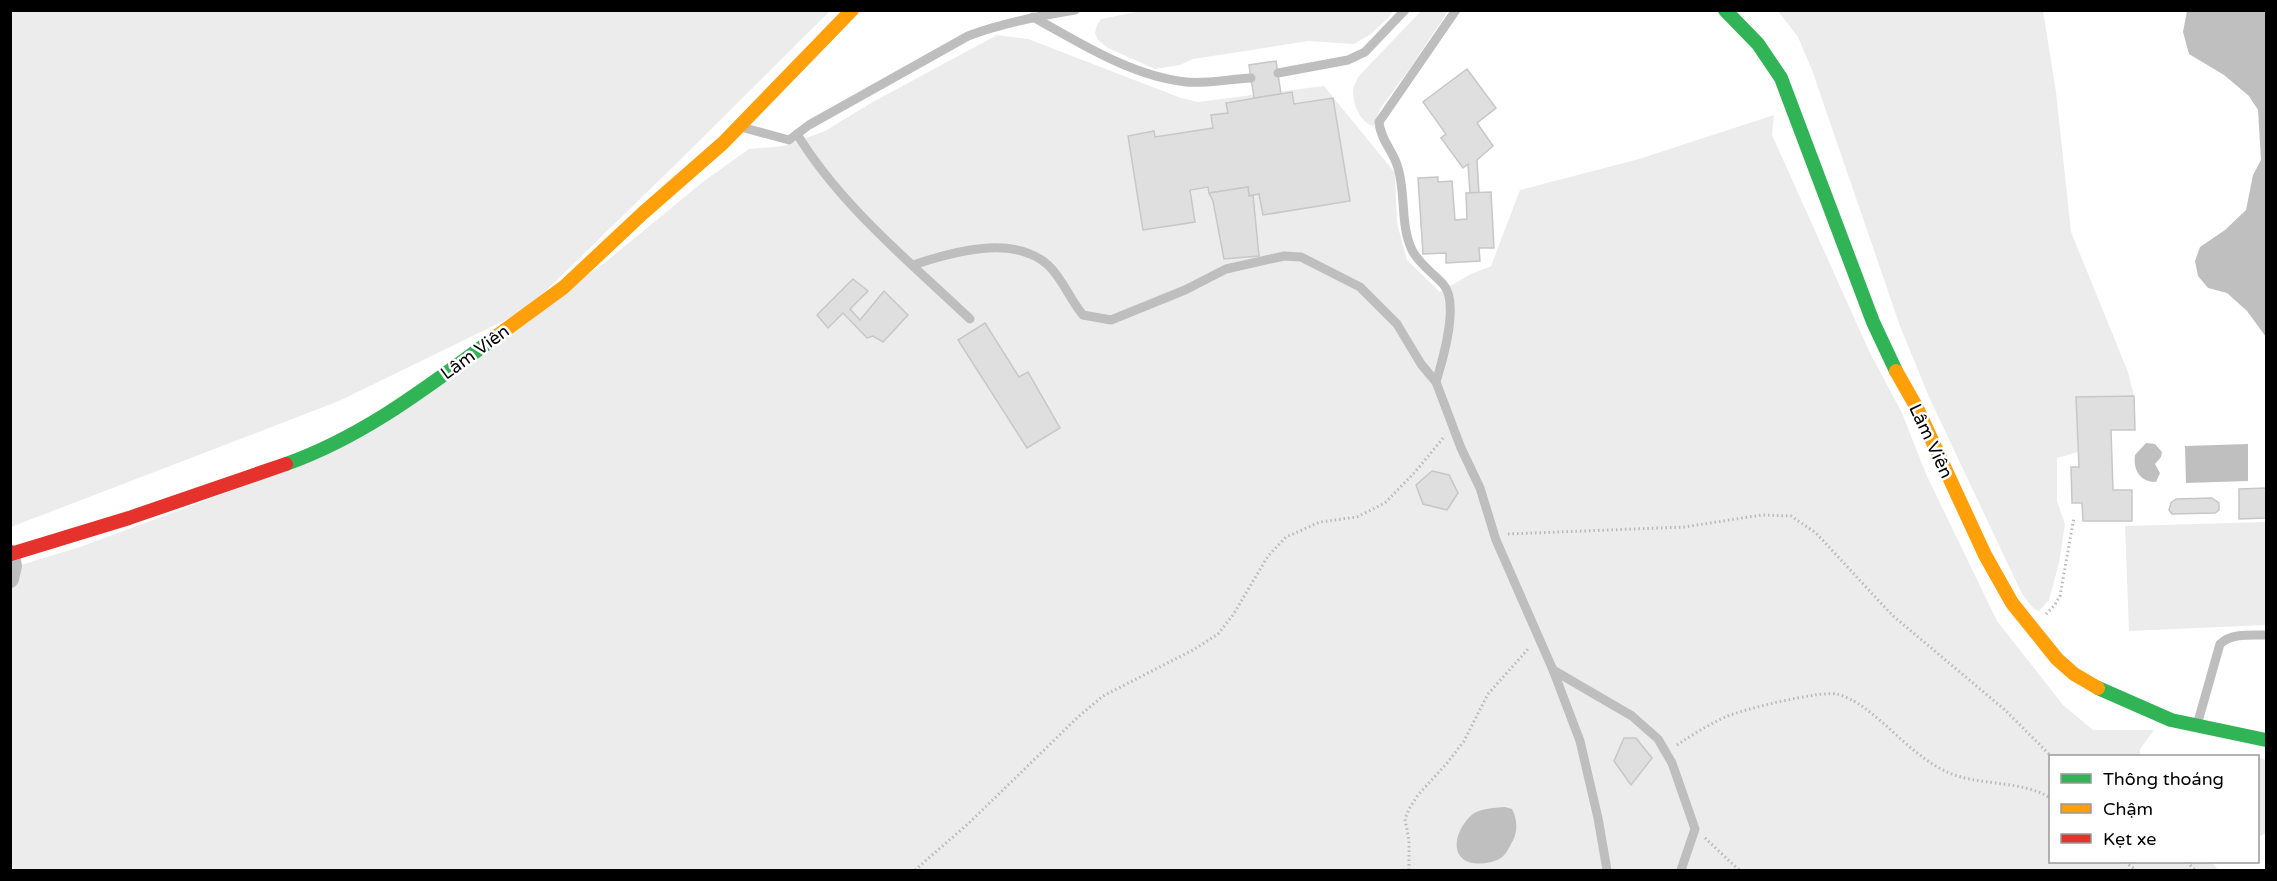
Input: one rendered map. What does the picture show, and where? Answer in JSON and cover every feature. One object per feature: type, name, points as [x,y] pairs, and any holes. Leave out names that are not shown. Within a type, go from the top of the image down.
[{"type":"street","name":"Lâm Viên","points":[[10,579],[13,566],[11,553],[268,471],[317,453],[373,423],[414,397],[564,287],[739,126],[852,10]]},
{"type":"street","name":"Lâm Viên","points":[[1725,10],[1758,44],[1781,78],[1841,242],[1882,343],[1917,408],[2001,587],[2028,624],[2057,659],[2074,674],[2102,690],[2170,720],[2266,740]]},
{"type":"lane","points":[[739,126],[789,140],[809,125],[968,36],[1042,10]]},
{"type":"lane","points":[[1030,15],[1075,10]]},
{"type":"lane","points":[[1278,73],[1348,60],[1365,52],[1405,10]]},
{"type":"lane","points":[[1436,382],[1449,327],[1449,293],[1444,284],[1428,271],[1412,250],[1404,218],[1398,168],[1379,130],[1379,122],[1456,10]]},
{"type":"lane","points":[[1030,15],[1091,49],[1150,75],[1189,82],[1251,78]]},
{"type":"lane","points":[[797,134],[815,163],[836,189],[970,319]]},
{"type":"lane","points":[[913,265],[948,253],[996,247],[1026,253],[1047,265],[1083,315],[1111,320],[1185,290],[1226,269],[1284,255],[1301,258],[1360,286],[1397,324],[1421,364],[1436,382],[1480,488],[1494,534],[1553,670],[1582,752],[1598,818],[1606,870]]},
{"type":"lane","points":[[2197,726],[2220,644],[2225,639],[2234,637],[2266,635]]},
{"type":"lane","points":[[1553,670],[1632,716],[1654,733],[1672,764],[1695,829],[1681,870]]},
{"type":"path","points":[[915,870],[969,823],[1078,717],[1103,696],[1193,650],[1218,634],[1233,615],[1268,556],[1286,537],[1320,522],[1357,517],[1385,502],[1415,472],[1453,426]]},
{"type":"path","points":[[1494,534],[1684,526],[1762,515],[1791,516],[1816,533],[1892,615],[2005,710],[2050,755]]},
{"type":"path","points":[[2028,624],[2046,614],[2060,596],[2074,517]]},
{"type":"path","points":[[1409,870],[1409,840],[1405,819],[1409,809],[1418,795],[1464,741],[1488,693],[1537,637]]},
{"type":"path","points":[[1666,753],[1699,730],[1725,717],[1811,696],[1836,694],[1853,700],[1887,725],[1919,756],[1946,772],[1972,780],[2040,791],[2049,797]]},
{"type":"path","points":[[1695,829],[1739,870]]},
{"type":"shaded area","points":[[1147,10],[1393,11],[1371,34],[1354,44],[1308,41],[1193,59],[1180,65],[1155,69],[1108,48],[1098,40],[1095,33],[1101,19]]},
{"type":"shaded area","points":[[11,11],[830,11],[526,310],[339,401],[11,527]]},
{"type":"shaded area","points":[[1421,11],[1448,11],[1380,109],[1374,126],[1369,124],[1361,117],[1354,102],[1353,89],[1358,77]]},
{"type":"shaded area","points":[[1778,11],[2043,11],[2056,92],[2071,232],[2128,372],[2134,396],[2076,397],[2078,452],[2057,458],[2057,501],[2065,524],[2059,563],[2049,600],[2039,611],[2034,609],[2022,594],[1929,397],[1900,326],[1812,70],[1798,37]]},
{"type":"shaded area","points":[[2187,11],[2266,11],[2266,337],[2247,311],[2227,293],[2208,288],[2198,276],[2195,261],[2200,247],[2225,230],[2246,210],[2253,175],[2261,160],[2258,110],[2249,96],[2224,75],[2189,54],[2183,32]]},
{"type":"shaded area","points":[[997,35],[1028,39],[1181,98],[1198,102],[1324,86],[1395,173],[1397,223],[1407,260],[1440,292],[1469,275],[1491,266],[1520,190],[1639,159],[1774,115],[1772,135],[1869,351],[1902,413],[1926,474],[1997,621],[2063,705],[2093,730],[2154,730],[2140,749],[2140,755],[2049,755],[2049,863],[2213,863],[2218,870],[11,870],[11,568],[80,547],[317,459],[603,264],[704,181],[749,149],[784,146],[825,131],[871,103]]},
{"type":"shaded area","points":[[2146,443],[2155,444],[2162,452],[2155,464],[2160,473],[2156,482],[2142,477],[2135,466],[2135,455]]},
{"type":"shaded area","points":[[2248,444],[2248,481],[2186,483],[2185,446]]},
{"type":"shaded area","points":[[2266,522],[2266,625],[2129,631],[2125,526]]},
{"type":"shaded area","points":[[2259,757],[2266,760],[2266,833],[2259,836]]},
{"type":"shaded area","points":[[1505,807],[1512,809],[1516,827],[1515,836],[1505,855],[1486,863],[1471,863],[1463,859],[1459,854],[1457,842],[1464,823],[1480,811]]},
{"type":"building","points":[[1276,61],[1281,94],[1254,98],[1249,65]]},
{"type":"building","points":[[1467,69],[1496,108],[1477,123],[1493,146],[1477,160],[1479,193],[1470,193],[1468,164],[1463,168],[1441,138],[1446,134],[1423,102]]},
{"type":"building","points":[[1292,92],[1294,104],[1333,98],[1350,201],[1263,215],[1259,194],[1249,196],[1248,187],[1209,193],[1208,187],[1190,190],[1195,222],[1143,230],[1128,136],[1154,131],[1155,137],[1213,128],[1211,115],[1228,113],[1226,103]]},
{"type":"building","points":[[1438,177],[1438,182],[1452,181],[1455,220],[1467,219],[1466,193],[1491,192],[1494,248],[1479,248],[1480,261],[1446,263],[1446,253],[1423,254],[1418,178]]},
{"type":"building","points":[[1248,187],[1249,196],[1253,195],[1259,256],[1224,259],[1213,201],[1209,193]]},
{"type":"building","points":[[853,279],[868,291],[850,309],[860,320],[884,291],[908,315],[883,342],[873,336],[867,338],[843,313],[828,328],[817,315]]},
{"type":"building","points":[[985,323],[1019,377],[1028,372],[1060,428],[1027,448],[958,340]]},
{"type":"building","points":[[2134,396],[2135,430],[2111,430],[2113,490],[2132,490],[2132,521],[2083,521],[2082,503],[2072,503],[2071,467],[2079,467],[2076,397]]},
{"type":"building","points":[[1432,471],[1449,475],[1458,493],[1447,510],[1423,504],[1416,485]]},
{"type":"building","points":[[2266,488],[2266,518],[2239,519],[2239,489]]},
{"type":"building","points":[[2212,498],[2219,503],[2219,510],[2215,513],[2172,514],[2169,510],[2171,503],[2176,499]]},
{"type":"building","points":[[1624,738],[1636,738],[1652,758],[1631,785],[1614,761]]},
{"type":"traffic: fast","points":[[1725,10],[1758,44],[1781,78],[1873,322],[1896,371]]},
{"type":"traffic: fast","points":[[286,464],[343,439],[370,424],[422,391],[497,336]]},
{"type":"traffic: fast","points":[[2098,688],[2171,720],[2266,740]]},
{"type":"traffic: slow","points":[[497,336],[564,287],[643,213],[723,143],[852,10]]},
{"type":"traffic: slow","points":[[1896,371],[1917,408],[1985,555],[2012,603],[2057,659],[2074,674],[2098,688]]},
{"type":"traffic: jam","points":[[10,552],[11,554],[129,518],[286,464]]}]
